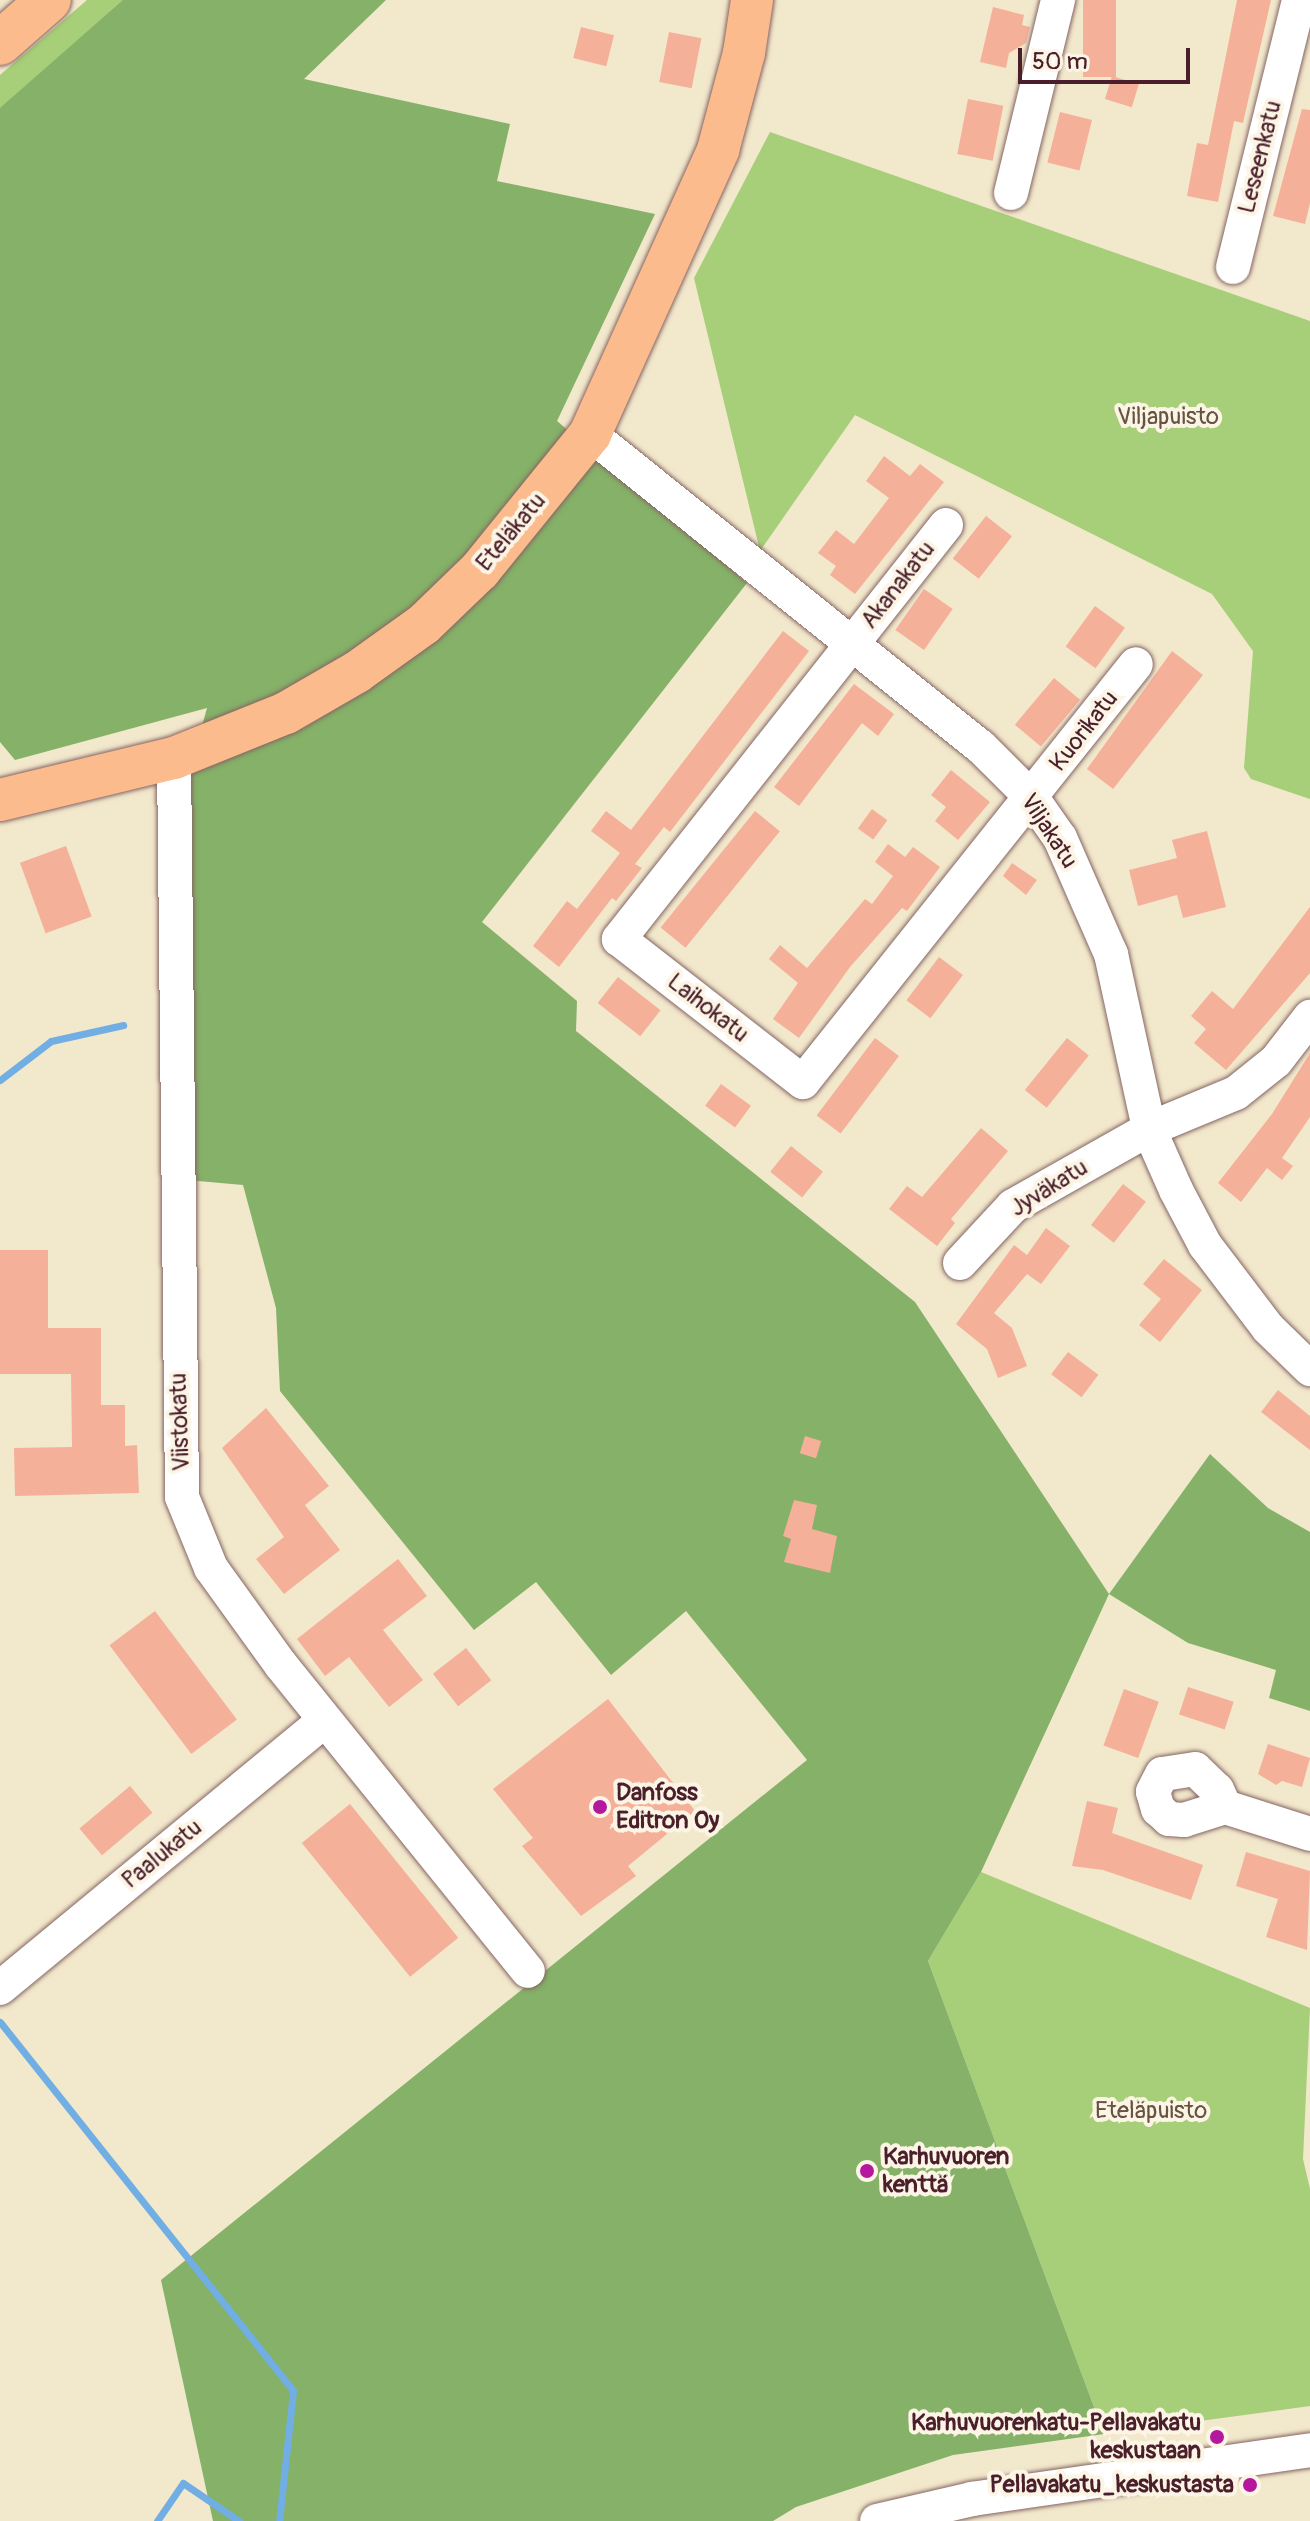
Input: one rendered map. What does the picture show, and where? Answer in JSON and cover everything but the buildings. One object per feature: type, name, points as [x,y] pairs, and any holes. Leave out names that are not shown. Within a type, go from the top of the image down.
[{"type":"highway","points":[[0,43],[49,0]]},
{"type":"main road","name":"Eteläkatu","points":[[0,800],[174,758],[286,713],[357,672],[424,624],[490,559],[590,434],[718,150],[744,53],[752,0]]},
{"type":"street","points":[[1011,193],[1058,0]]},
{"type":"street","name":"Leseenkatu","points":[[1233,267],[1299,0]]},
{"type":"street","name":"Viljakatu","points":[[590,434],[851,646],[980,746],[1032,798],[1060,838],[1111,954],[1149,1129],[1205,1245],[1268,1328],[1310,1369]]},
{"type":"street","name":"Akanakatu","points":[[851,646],[946,525]]},
{"type":"street","name":"Laihokatu","points":[[851,646],[619,939],[803,1082],[1032,798]]},
{"type":"street","name":"Kuorikatu","points":[[1032,798],[1136,664]]},
{"type":"street","name":"Viistokatu","points":[[174,758],[182,1497],[211,1568],[324,1721],[528,1971]]},
{"type":"street","name":"Jyväkatu","points":[[960,1263],[1013,1206],[1149,1129],[1236,1093],[1276,1061],[1310,1017]]},
{"type":"street","name":"Paalukatu","points":[[0,1988],[324,1721]]},
{"type":"street","points":[[1225,1807],[1310,1834]]},
{"type":"street","points":[[877,2521],[972,2499],[1310,2450]]},
{"type":"green space","points":[[87,0],[127,0],[0,111],[0,75]]},
{"type":"green space","points":[[123,0],[386,0],[304,79],[510,124],[497,181],[655,214],[557,421],[747,583],[482,922],[577,1001],[576,1031],[915,1302],[1109,1594],[981,1872],[928,1961],[1104,2434],[953,2455],[796,2507],[773,2521],[213,2521],[161,2280],[807,1760],[686,1611],[611,1675],[536,1582],[474,1630],[280,1391],[276,1308],[243,1185],[187,1180],[181,802],[207,708],[15,760],[0,742],[0,108]]},
{"type":"green space","name":"Viljapuisto","points":[[770,132],[1310,321],[1310,799],[1251,779],[1244,768],[1253,651],[1212,594],[855,415],[760,551],[694,278]]},
{"type":"green space","points":[[1210,1454],[1268,1508],[1310,1532],[1310,1711],[1269,1698],[1276,1670],[1188,1643],[1109,1594]]},
{"type":"green space","name":"Eteläpuisto","points":[[981,1872],[1310,2008],[1303,2159],[1310,2189],[1310,2406],[1104,2434],[928,1961]]},
{"type":"waterway","points":[[0,1080],[51,1041],[123,1025]]},
{"type":"waterway","points":[[0,2022],[293,2391],[279,2521]]},
{"type":"waterway","points":[[157,2521],[183,2483],[239,2521]]},
{"type":"place","name":"Danfoss Editron Oy","points":[[600,1807]]},
{"type":"place","name":"Karhuvuoren kenttä","points":[[867,2171]]},
{"type":"place","name":"Karhuvuorenkatu-Pellavakatu keskustaan","points":[[1217,2437]]},
{"type":"place","name":"Pellavakatu_keskustasta","points":[[1250,2485]]}]
